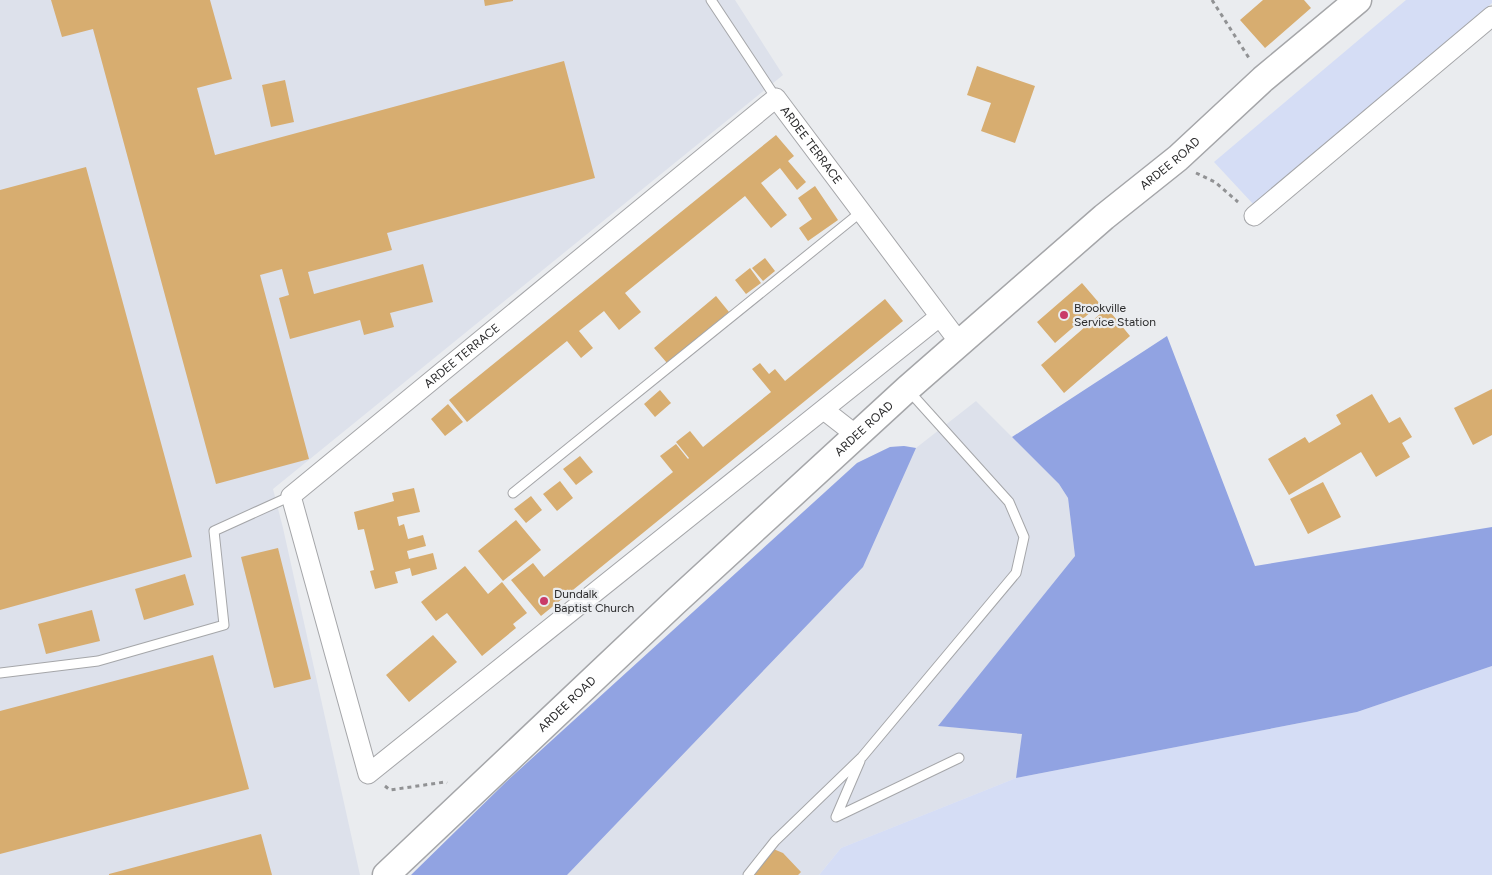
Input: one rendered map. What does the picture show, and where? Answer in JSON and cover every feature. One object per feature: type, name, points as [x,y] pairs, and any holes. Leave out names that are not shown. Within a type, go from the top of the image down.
[{"type":"main road","name":"ARDEE ROAD","points":[[386,875],[674,603],[959,342],[1104,217],[1174,161],[1263,79],[1358,0]]},
{"type":"street","points":[[1254,216],[1492,16]]},
{"type":"street","name":"ARDEE TERRACE","points":[[291,496],[776,98],[959,342]]},
{"type":"street","points":[[291,496],[368,774],[939,317]]},
{"type":"street","points":[[824,410],[856,435]]},
{"type":"lane","points":[[712,0],[776,98]]},
{"type":"lane","points":[[513,493],[861,212]]},
{"type":"lane","points":[[748,875],[775,840],[862,757],[1016,573],[1024,537],[1009,502],[907,389]]},
{"type":"lane","points":[[0,673],[98,661],[224,625],[214,531],[291,496]]},
{"type":"lane","points":[[862,757],[836,817],[959,758]]},
{"type":"path","points":[[1212,0],[1263,79]]},
{"type":"path","points":[[1174,161],[1215,182],[1254,216]]},
{"type":"path","points":[[368,774],[390,790],[445,782],[469,796]]},
{"type":"shaded area","points":[[0,0],[735,0],[783,75],[273,489],[360,875],[0,875]]},
{"type":"shaded area","points":[[1406,0],[1492,0],[1492,3],[1254,205],[1214,162]]},
{"type":"shaded area","points":[[1167,336],[1255,566],[1492,527],[1492,666],[1357,712],[1016,778],[1022,734],[938,726],[1075,556],[1068,498],[1059,484],[1012,437]]},
{"type":"shaded area","points":[[976,401],[1059,484],[1068,498],[1075,556],[939,726],[1023,734],[1016,778],[841,848],[819,875],[411,875],[507,781],[857,463],[890,447],[904,446],[916,448]]},
{"type":"shaded area","points":[[904,446],[916,448],[863,567],[567,875],[411,875],[507,781],[857,463],[890,447]]},
{"type":"shaded area","points":[[1492,666],[1492,875],[819,875],[841,848],[1016,778],[1357,712]]},
{"type":"building","points":[[51,0],[210,0],[232,79],[197,88],[215,155],[564,61],[595,178],[387,233],[392,250],[308,272],[314,294],[423,264],[433,302],[390,313],[394,327],[364,335],[360,320],[290,339],[279,298],[289,295],[282,269],[260,275],[309,459],[216,484],[93,29],[62,37]]},
{"type":"building","points":[[484,0],[513,0],[513,1],[485,6]]},
{"type":"building","points":[[1263,0],[1304,0],[1311,8],[1265,48],[1240,20]]},
{"type":"building","points":[[977,66],[1035,86],[1015,143],[981,131],[991,103],[967,95]]},
{"type":"building","points":[[285,80],[294,122],[271,127],[262,85]]},
{"type":"building","points":[[776,135],[794,156],[788,161],[806,182],[797,190],[780,168],[761,183],[787,215],[771,228],[745,196],[625,293],[641,312],[619,330],[604,311],[579,331],[593,348],[581,358],[567,341],[467,422],[449,400]]},
{"type":"building","points":[[86,167],[192,557],[0,610],[0,190]]},
{"type":"building","points":[[815,186],[838,220],[808,241],[799,228],[812,219],[798,198]]},
{"type":"building","points":[[765,258],[775,271],[763,281],[752,268]]},
{"type":"building","points":[[750,268],[761,283],[746,294],[735,280]]},
{"type":"building","points":[[1082,283],[1100,304],[1055,343],[1037,322]]},
{"type":"building","points":[[716,296],[729,312],[667,363],[654,348]]},
{"type":"building","points":[[885,299],[903,321],[541,616],[511,580],[533,563],[544,577],[673,472],[660,456],[676,444],[689,458],[676,442],[690,431],[703,447],[771,392],[752,369],[760,363],[769,374],[775,369],[785,381]]},
{"type":"building","points":[[1107,308],[1130,336],[1064,393],[1041,365]]},
{"type":"building","points":[[1492,389],[1492,435],[1473,445],[1454,408]]},
{"type":"building","points":[[660,390],[671,403],[655,417],[644,404]]},
{"type":"building","points":[[1372,394],[1389,423],[1400,417],[1412,437],[1402,443],[1410,457],[1376,477],[1361,452],[1289,495],[1268,459],[1305,437],[1309,443],[1341,424],[1336,415]]},
{"type":"building","points":[[448,404],[463,422],[445,436],[431,419]]},
{"type":"building","points":[[580,456],[593,472],[576,485],[563,469]]},
{"type":"building","points":[[560,481],[573,498],[557,511],[543,494]]},
{"type":"building","points":[[1323,482],[1341,517],[1308,534],[1290,499]]},
{"type":"building","points":[[414,488],[420,512],[397,517],[399,526],[404,524],[408,539],[423,535],[426,546],[407,551],[409,559],[433,553],[437,569],[412,576],[410,568],[395,572],[398,583],[375,589],[370,571],[374,570],[364,529],[358,530],[354,512],[394,501],[392,493]]},
{"type":"building","points":[[531,496],[542,510],[526,523],[514,509]]},
{"type":"building","points":[[516,520],[541,550],[503,581],[478,551]]},
{"type":"building","points":[[278,548],[311,679],[274,688],[241,557]]},
{"type":"building","points":[[465,566],[488,594],[502,582],[527,613],[513,624],[516,628],[482,656],[447,613],[436,621],[421,602]]},
{"type":"building","points":[[185,574],[194,605],[144,620],[135,589]]},
{"type":"building","points":[[92,610],[100,641],[46,654],[38,624]]},
{"type":"building","points":[[433,635],[457,662],[409,702],[386,675]]},
{"type":"building","points":[[213,655],[249,789],[0,854],[0,711]]},
{"type":"building","points":[[261,834],[272,875],[109,875],[109,874]]},
{"type":"building","points":[[771,848],[783,853],[801,872],[798,875],[753,875]]},
{"type":"place","name":"Brookville Service Station","points":[[1064,315]]},
{"type":"place","name":"Dundalk Baptist Church","points":[[544,601]]}]
